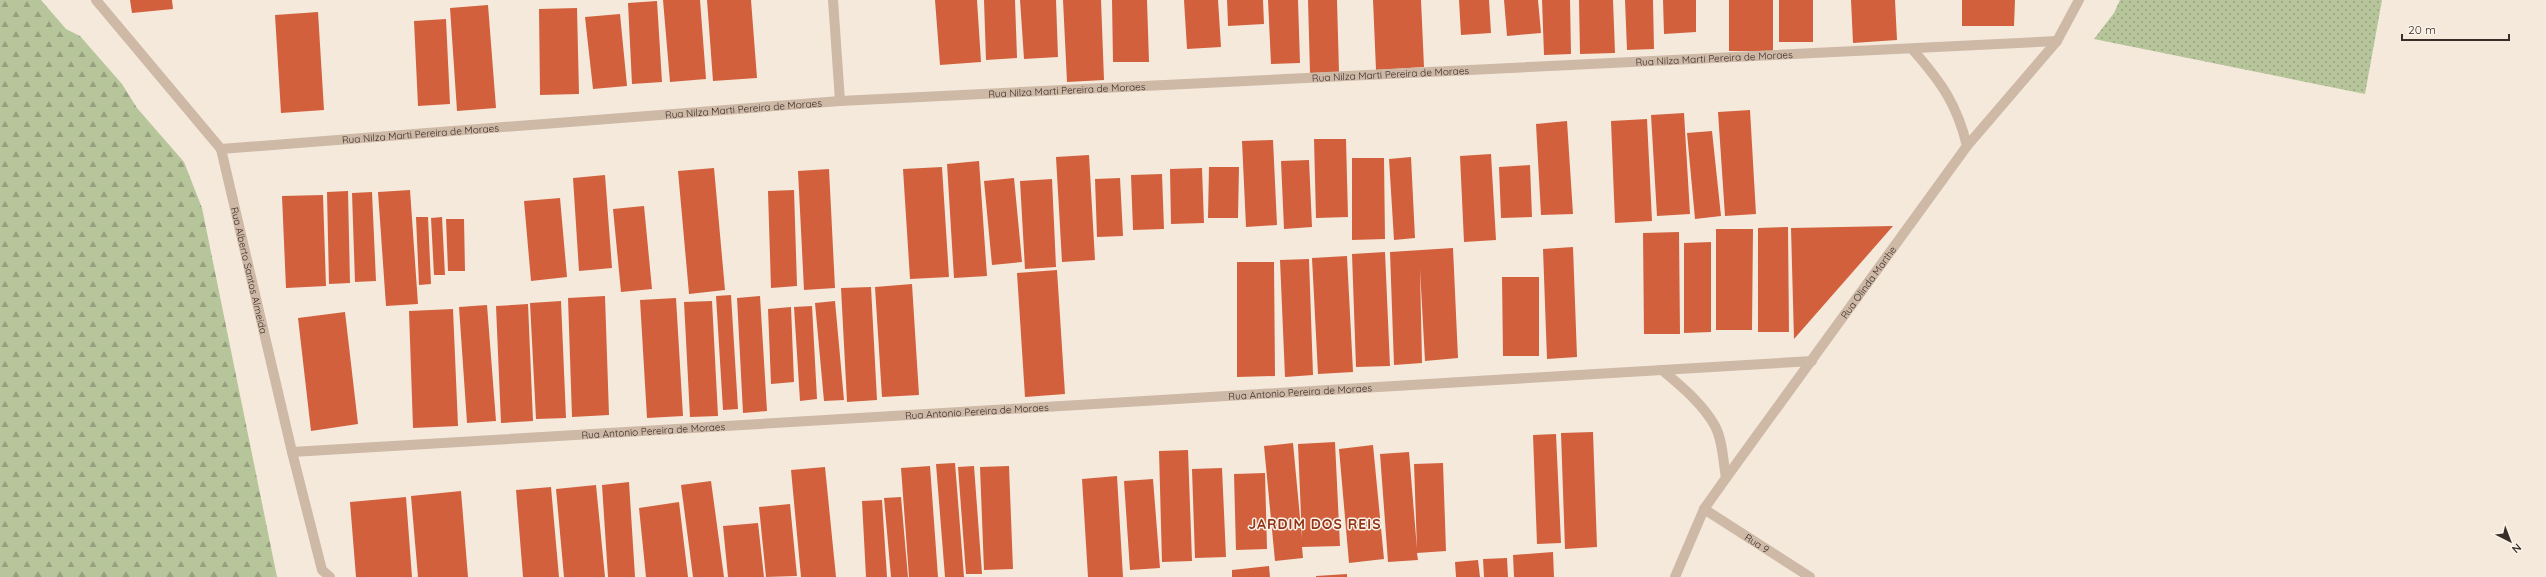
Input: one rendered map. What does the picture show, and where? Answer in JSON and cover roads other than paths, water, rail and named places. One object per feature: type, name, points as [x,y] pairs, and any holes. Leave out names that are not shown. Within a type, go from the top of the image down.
[{"type":"street","name":"Rua Alberto Santos Almeida","points":[[96,0],[221,149],[292,452],[322,570],[330,577]]},
{"type":"street","points":[[833,0],[840,101]]},
{"type":"street","name":"Rua Olinda Marthe","points":[[1675,577],[1704,510],[1726,478],[1967,146],[2058,41],[2079,0]]},
{"type":"street","name":"Rua Nilza Marti Pereira de Moraes","points":[[221,149],[840,101],[1913,50],[2058,41]]},
{"type":"street","points":[[1913,50],[1950,99],[1960,118],[1967,146]]},
{"type":"street","name":"Rua Antonio Pereira de Moraes","points":[[292,452],[1812,361]]},
{"type":"street","points":[[1662,370],[1693,399],[1715,426],[1722,448],[1726,478]]},
{"type":"street","name":"Rua 9","points":[[1704,510],[1810,577]]},
{"type":"district","name":"JARDIM DOS REIS","points":[[1315,524]]}]
